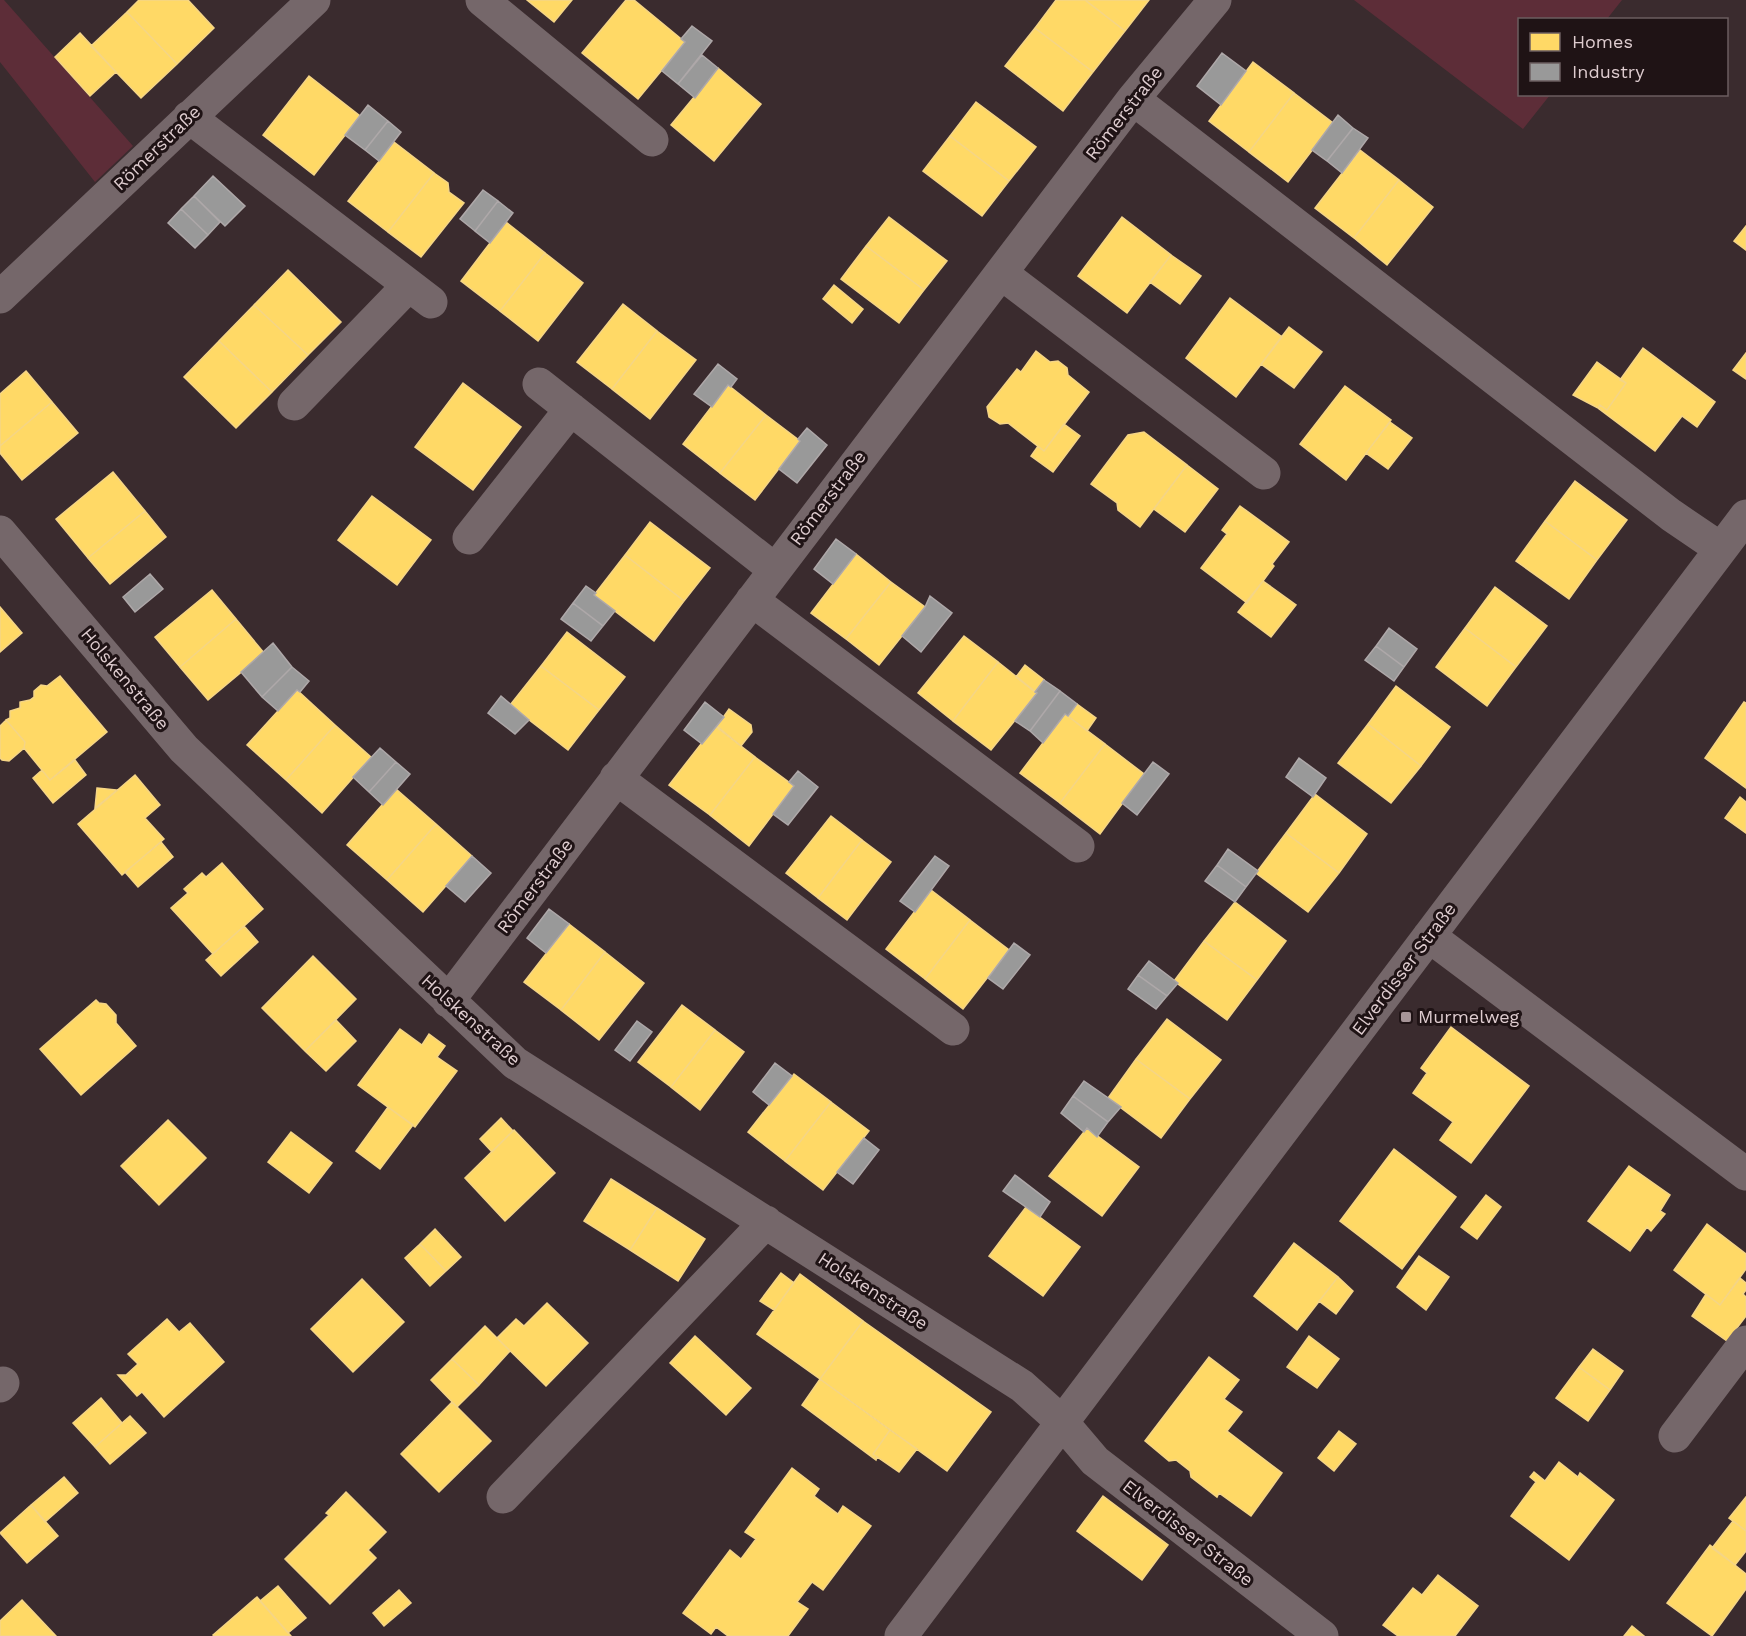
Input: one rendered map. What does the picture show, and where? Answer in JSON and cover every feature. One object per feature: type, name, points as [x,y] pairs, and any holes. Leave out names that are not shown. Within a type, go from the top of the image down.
[{"type":"street","name":"Römerstraße","points":[[0,297],[314,0]]},
{"type":"street","points":[[482,0],[652,140]]},
{"type":"street","name":"Römerstraße","points":[[448,1001],[1133,99],[1215,0]]},
{"type":"street","points":[[1133,99],[1662,508],[1721,549]]},
{"type":"street","points":[[189,117],[420,294],[294,404]]},
{"type":"street","points":[[1001,273],[1264,473]]},
{"type":"street","points":[[539,384],[774,569]]},
{"type":"street","points":[[469,538],[571,409]]},
{"type":"street","name":"Elverdisser Straße","points":[[901,1636],[1746,516]]},
{"type":"street","name":"Holskenstraße","points":[[0,532],[184,749],[515,1063],[1023,1386],[1061,1421]]},
{"type":"street","points":[[752,600],[1078,846]]},
{"type":"street","points":[[616,778],[953,1029]]},
{"type":"street","points":[[1429,936],[1746,1174]]},
{"type":"street","points":[[503,1497],[766,1222]]},
{"type":"street","points":[[1675,1436],[1746,1342]]},
{"type":"street","name":"Elverdisser Straße","points":[[1061,1421],[1095,1461],[1322,1636]]},
{"type":"shaded area","points":[[0,0],[4,0],[133,146],[95,182],[0,62]]},
{"type":"shaded area","points":[[1354,0],[1622,0],[1608,18],[1518,18],[1518,96],[1549,96],[1523,129]]},
{"type":"building: Homes","points":[[139,0],[188,0],[214,28],[177,64],[127,12]]},
{"type":"building: Homes","points":[[527,0],[572,0],[554,22]]},
{"type":"building: Homes","points":[[626,0],[634,0],[685,42],[638,99],[582,53]]},
{"type":"building: Homes","points":[[1056,0],[1085,0],[1125,31],[1093,72],[1035,28]]},
{"type":"building: Homes","points":[[1085,0],[1149,0],[1125,31]]},
{"type":"building: Homes","points":[[127,12],[177,64],[141,98],[91,46]]},
{"type":"building: Homes","points":[[1035,28],[1093,72],[1063,111],[1005,66]]},
{"type":"building: Homes","points":[[80,33],[116,72],[90,96],[55,57]]},
{"type":"building: Homes","points":[[1253,62],[1294,93],[1249,152],[1209,121]]},
{"type":"building: Homes","points":[[718,68],[761,104],[714,161],[671,125]]},
{"type":"building: Homes","points":[[309,76],[360,116],[314,175],[263,135]]},
{"type":"building: Homes","points":[[1294,93],[1333,123],[1288,182],[1249,152]]},
{"type":"building: Homes","points":[[976,102],[1036,147],[1009,181],[950,136]]},
{"type":"building: Homes","points":[[950,136],[1009,181],[982,216],[923,171]]},
{"type":"building: Homes","points":[[394,142],[434,173],[388,232],[348,201]]},
{"type":"building: Homes","points":[[1360,150],[1399,180],[1354,238],[1315,208]]},
{"type":"building: Homes","points":[[434,173],[448,183],[449,192],[464,203],[421,257],[388,232]]},
{"type":"building: Homes","points":[[1399,180],[1433,207],[1387,265],[1354,238]]},
{"type":"building: Homes","points":[[889,217],[947,261],[924,290],[866,246]]},
{"type":"building: Homes","points":[[1122,217],[1171,255],[1127,313],[1078,276]]},
{"type":"building: Homes","points":[[506,222],[545,253],[500,311],[461,281]]},
{"type":"building: Homes","points":[[1746,226],[1746,250],[1734,241]]},
{"type":"building: Homes","points":[[866,246],[924,290],[899,323],[841,279]]},
{"type":"building: Homes","points":[[545,253],[583,283],[538,341],[500,311]]},
{"type":"building: Homes","points":[[1171,255],[1201,276],[1180,304],[1150,282]]},
{"type":"building: Homes","points":[[288,270],[341,322],[308,355],[254,305]]},
{"type":"building: Homes","points":[[834,285],[863,309],[852,323],[823,299]]},
{"type":"building: Homes","points":[[1230,298],[1282,337],[1236,397],[1186,358]]},
{"type":"building: Homes","points":[[623,304],[657,331],[612,389],[577,362]]},
{"type":"building: Homes","points":[[254,305],[308,355],[272,392],[219,341]]},
{"type":"building: Homes","points":[[1289,327],[1322,352],[1294,388],[1261,364]]},
{"type":"building: Homes","points":[[657,331],[696,360],[650,419],[612,389]]},
{"type":"building: Homes","points":[[219,341],[272,392],[236,428],[184,377]]},
{"type":"building: Homes","points":[[1643,348],[1715,402],[1697,427],[1682,416],[1655,451],[1598,408],[1600,405],[1607,410],[1626,383],[1620,380]]},
{"type":"building: Homes","points":[[1036,351],[1050,362],[1058,361],[1067,368],[1068,375],[1089,392],[1044,451],[1008,423],[1000,424],[989,417],[987,407],[1017,369],[1021,372]]},
{"type":"building: Homes","points":[[1746,353],[1746,379],[1733,370]]},
{"type":"building: Homes","points":[[1597,362],[1626,383],[1607,410],[1600,405],[1598,408],[1573,395]]},
{"type":"building: Homes","points":[[26,371],[52,402],[0,446],[0,394]]},
{"type":"building: Homes","points":[[463,383],[521,427],[473,490],[415,447]]},
{"type":"building: Homes","points":[[728,385],[766,415],[720,473],[683,444]]},
{"type":"building: Homes","points":[[1345,386],[1391,420],[1346,480],[1300,444]]},
{"type":"building: Homes","points":[[52,402],[78,433],[22,480],[0,453],[0,446]]},
{"type":"building: Homes","points":[[766,415],[800,441],[755,500],[720,473]]},
{"type":"building: Homes","points":[[1390,422],[1412,438],[1388,469],[1366,453]]},
{"type":"building: Homes","points":[[1064,424],[1080,436],[1053,472],[1031,456],[1038,446],[1044,451]]},
{"type":"building: Homes","points":[[1144,432],[1187,465],[1140,527],[1118,510],[1117,503],[1091,484],[1128,435]]},
{"type":"building: Homes","points":[[1187,465],[1218,489],[1185,532],[1154,509]]},
{"type":"building: Homes","points":[[113,472],[145,511],[88,558],[56,519]]},
{"type":"building: Homes","points":[[1575,481],[1627,520],[1597,560],[1545,521]]},
{"type":"building: Homes","points":[[372,496],[431,540],[397,585],[338,540]]},
{"type":"building: Homes","points":[[1240,506],[1289,542],[1247,603],[1201,568],[1227,534],[1222,530]]},
{"type":"building: Homes","points":[[145,511],[166,537],[110,584],[88,558]]},
{"type":"building: Homes","points":[[1545,521],[1597,560],[1569,599],[1516,561]]},
{"type":"building: Homes","points":[[650,522],[710,568],[684,601],[625,555]]},
{"type":"building: Homes","points":[[856,554],[891,582],[846,639],[811,613]]},
{"type":"building: Homes","points":[[625,555],[684,601],[654,641],[594,595]]},
{"type":"building: Homes","points":[[1263,581],[1296,605],[1271,637],[1238,612]]},
{"type":"building: Homes","points":[[891,582],[925,607],[879,665],[846,639]]},
{"type":"building: Homes","points":[[1495,587],[1547,626],[1516,667],[1465,628]]},
{"type":"building: Homes","points":[[212,590],[236,619],[180,667],[155,637]]},
{"type":"building: Homes","points":[[0,607],[22,633],[0,652]]},
{"type":"building: Homes","points":[[236,619],[264,653],[208,700],[180,667]]},
{"type":"building: Homes","points":[[1465,628],[1516,667],[1487,706],[1436,667]]},
{"type":"building: Homes","points":[[567,632],[625,677],[599,710],[541,666]]},
{"type":"building: Homes","points":[[964,636],[998,662],[953,721],[918,693]]},
{"type":"building: Homes","points":[[998,662],[1037,693],[991,750],[953,721]]},
{"type":"building: Homes","points":[[1025,665],[1044,680],[1035,692],[1016,677]]},
{"type":"building: Homes","points":[[541,666],[599,710],[568,750],[510,705]]},
{"type":"building: Homes","points":[[60,676],[107,732],[50,780],[24,748],[25,742],[6,720],[10,718],[10,711],[20,708],[20,702],[30,700],[34,697],[34,691],[41,685],[47,686]]},
{"type":"building: Homes","points":[[1396,686],[1450,727],[1421,766],[1368,724]]},
{"type":"building: Homes","points":[[297,690],[335,725],[286,780],[247,745]]},
{"type":"building: Homes","points":[[1744,702],[1746,703],[1746,788],[1705,758]]},
{"type":"building: Homes","points":[[1077,704],[1096,718],[1087,731],[1068,716]]},
{"type":"building: Homes","points":[[729,709],[751,725],[752,732],[741,746],[717,726]]},
{"type":"building: Homes","points":[[1065,714],[1105,744],[1060,803],[1020,773]]},
{"type":"building: Homes","points":[[6,720],[25,742],[24,748],[9,761],[0,758],[0,726]]},
{"type":"building: Homes","points":[[1368,724],[1421,766],[1391,803],[1338,763]]},
{"type":"building: Homes","points":[[335,725],[371,757],[322,813],[286,780]]},
{"type":"building: Homes","points":[[715,726],[755,757],[710,815],[669,785]]},
{"type":"building: Homes","points":[[1105,744],[1144,774],[1100,834],[1060,803]]},
{"type":"building: Homes","points":[[755,757],[794,786],[749,846],[710,815]]},
{"type":"building: Homes","points":[[75,760],[86,775],[53,803],[33,778],[42,770],[50,780]]},
{"type":"building: Homes","points":[[135,775],[160,805],[145,818],[164,839],[122,875],[78,824]]},
{"type":"building: Homes","points":[[97,788],[117,790],[95,808]]},
{"type":"building: Homes","points":[[396,789],[436,824],[387,880],[347,845]]},
{"type":"building: Homes","points":[[1315,794],[1367,834],[1339,873],[1286,833]]},
{"type":"building: Homes","points":[[1740,797],[1746,802],[1746,833],[1725,818]]},
{"type":"building: Homes","points":[[831,816],[862,840],[818,898],[786,873]]},
{"type":"building: Homes","points":[[436,824],[472,856],[423,912],[387,880]]},
{"type":"building: Homes","points":[[1286,833],[1339,873],[1308,912],[1256,873]]},
{"type":"building: Homes","points":[[862,840],[891,862],[847,920],[818,898]]},
{"type":"building: Homes","points":[[161,842],[173,857],[138,887],[125,872]]},
{"type":"building: Homes","points":[[222,863],[263,909],[213,954],[171,908],[188,893],[184,889],[202,873],[206,877]]},
{"type":"building: Homes","points":[[931,890],[970,920],[925,979],[886,949]]},
{"type":"building: Homes","points":[[1235,902],[1286,941],[1257,980],[1204,941]]},
{"type":"building: Homes","points":[[970,920],[1009,950],[963,1009],[925,979]]},
{"type":"building: Homes","points":[[569,924],[605,952],[561,1010],[524,982]]},
{"type":"building: Homes","points":[[244,926],[258,942],[221,976],[206,960]]},
{"type":"building: Homes","points":[[1204,941],[1257,980],[1227,1020],[1174,981]]},
{"type":"building: Homes","points":[[605,952],[644,983],[599,1040],[561,1010]]},
{"type":"building: Homes","points":[[313,956],[356,999],[305,1051],[262,1008]]},
{"type":"building: Homes","points":[[96,1000],[106,1004],[116,1015],[116,1023],[136,1046],[81,1095],[40,1049]]},
{"type":"building: Homes","points":[[682,1005],[715,1030],[671,1087],[638,1062]]},
{"type":"building: Homes","points":[[1167,1019],[1221,1060],[1190,1099],[1136,1059]]},
{"type":"building: Homes","points":[[336,1020],[356,1041],[326,1071],[305,1051]]},
{"type":"building: Homes","points":[[1451,1027],[1529,1086],[1471,1163],[1440,1140],[1453,1122],[1413,1093],[1427,1073],[1421,1068]]},
{"type":"building: Homes","points":[[400,1029],[422,1045],[429,1034],[445,1046],[437,1057],[457,1071],[415,1127],[358,1085]]},
{"type":"building: Homes","points":[[715,1030],[744,1052],[700,1110],[671,1087]]},
{"type":"building: Homes","points":[[1136,1059],[1190,1099],[1161,1138],[1108,1098]]},
{"type":"building: Homes","points":[[794,1074],[831,1102],[785,1161],[748,1132]]},
{"type":"building: Homes","points":[[831,1102],[869,1131],[823,1190],[785,1161]]},
{"type":"building: Homes","points":[[388,1107],[413,1125],[380,1169],[356,1151]]},
{"type":"building: Homes","points":[[501,1118],[513,1131],[492,1152],[480,1139]]},
{"type":"building: Homes","points":[[168,1120],[206,1158],[159,1205],[121,1166]]},
{"type":"building: Homes","points":[[1087,1128],[1139,1167],[1102,1216],[1049,1176]]},
{"type":"building: Homes","points":[[514,1130],[555,1173],[505,1221],[465,1178]]},
{"type":"building: Homes","points":[[291,1132],[332,1163],[309,1193],[268,1162]]},
{"type":"building: Homes","points":[[1394,1149],[1456,1197],[1402,1269],[1340,1221]]},
{"type":"building: Homes","points":[[1629,1166],[1670,1195],[1660,1211],[1665,1214],[1651,1231],[1647,1227],[1630,1251],[1588,1221]]},
{"type":"building: Homes","points":[[611,1179],[657,1208],[630,1250],[584,1221]]},
{"type":"building: Homes","points":[[1486,1195],[1501,1207],[1477,1239],[1461,1227]]},
{"type":"building: Homes","points":[[1026,1207],[1080,1247],[1043,1296],[989,1256]]},
{"type":"building: Homes","points":[[657,1208],[705,1239],[678,1281],[630,1250]]},
{"type":"building: Homes","points":[[1707,1224],[1746,1254],[1746,1269],[1720,1305],[1674,1270]]},
{"type":"building: Homes","points":[[435,1229],[461,1257],[446,1271],[420,1244]]},
{"type":"building: Homes","points":[[1294,1243],[1338,1277],[1297,1330],[1254,1296]]},
{"type":"building: Homes","points":[[420,1244],[446,1271],[430,1286],[405,1258]]},
{"type":"building: Homes","points":[[1419,1256],[1449,1277],[1426,1310],[1397,1287]]},
{"type":"building: Homes","points":[[781,1273],[794,1283],[774,1310],[760,1301]]},
{"type":"building: Homes","points":[[800,1274],[863,1321],[820,1379],[757,1334]]},
{"type":"building: Homes","points":[[1338,1277],[1353,1291],[1336,1314],[1319,1301]]},
{"type":"building: Homes","points":[[1740,1278],[1746,1283],[1746,1290],[1743,1294],[1746,1297],[1746,1316],[1727,1341],[1692,1316],[1706,1294],[1720,1305]]},
{"type":"building: Homes","points":[[362,1279],[404,1322],[353,1372],[311,1329]]},
{"type":"building: Homes","points":[[547,1303],[588,1343],[546,1386],[497,1338],[516,1319],[524,1326]]},
{"type":"building: Homes","points":[[167,1319],[179,1332],[190,1323],[224,1362],[164,1417],[142,1392],[137,1396],[118,1375],[126,1375],[138,1364],[128,1354]]},
{"type":"building: Homes","points":[[863,1321],[991,1412],[947,1471],[820,1379]]},
{"type":"building: Homes","points":[[485,1326],[510,1351],[479,1385],[452,1359]]},
{"type":"building: Homes","points":[[695,1336],[751,1388],[726,1415],[670,1363]]},
{"type":"building: Homes","points":[[1309,1336],[1339,1359],[1317,1388],[1287,1367]]},
{"type":"building: Homes","points":[[1593,1349],[1623,1371],[1610,1390],[1579,1367]]},
{"type":"building: Homes","points":[[1209,1357],[1239,1380],[1224,1399],[1242,1412],[1227,1431],[1282,1473],[1251,1516],[1219,1493],[1217,1497],[1191,1477],[1190,1471],[1176,1460],[1169,1461],[1145,1441]]},
{"type":"building: Homes","points":[[452,1359],[479,1385],[457,1407],[431,1380]]},
{"type":"building: Homes","points":[[1579,1367],[1610,1390],[1588,1421],[1556,1398]]},
{"type":"building: Homes","points":[[820,1379],[890,1430],[873,1454],[877,1457],[876,1460],[802,1405]]},
{"type":"building: Homes","points":[[101,1398],[122,1423],[95,1447],[73,1423]]},
{"type":"building: Homes","points":[[452,1402],[491,1441],[439,1492],[401,1454]]},
{"type":"building: Homes","points":[[130,1416],[146,1433],[110,1464],[95,1447]]},
{"type":"building: Homes","points":[[890,1430],[917,1449],[899,1472],[873,1454]]},
{"type":"building: Homes","points":[[1339,1431],[1356,1444],[1334,1471],[1318,1458]]},
{"type":"building: Homes","points":[[1559,1462],[1578,1477],[1580,1473],[1614,1500],[1569,1560],[1511,1516],[1536,1482],[1530,1477],[1534,1472],[1545,1481]]},
{"type":"building: Homes","points":[[792,1468],[819,1489],[814,1496],[838,1514],[843,1506],[871,1526],[823,1590],[812,1582],[797,1602],[808,1609],[788,1636],[728,1636],[716,1627],[711,1634],[683,1613],[730,1550],[741,1559],[756,1539],[745,1532]]},
{"type":"building: Homes","points":[[64,1477],[78,1493],[45,1522],[31,1505]]},
{"type":"building: Homes","points":[[346,1492],[386,1532],[368,1550],[376,1558],[330,1604],[285,1559],[329,1515],[326,1513]]},
{"type":"building: Homes","points":[[1103,1496],[1168,1545],[1142,1580],[1077,1531]]},
{"type":"building: Homes","points":[[1746,1497],[1746,1531],[1729,1518]]},
{"type":"building: Homes","points":[[31,1505],[58,1536],[27,1563],[0,1533]]},
{"type":"building: Homes","points":[[1733,1521],[1746,1531],[1746,1551],[1735,1565],[1712,1548]]},
{"type":"building: Homes","points":[[1710,1545],[1746,1574],[1746,1589],[1712,1636],[1667,1603]]},
{"type":"building: Homes","points":[[1438,1575],[1478,1606],[1455,1636],[1398,1636],[1383,1625],[1413,1588],[1422,1595]]},
{"type":"building: Homes","points":[[278,1586],[306,1618],[288,1633],[260,1601]]},
{"type":"building: Homes","points":[[399,1590],[411,1603],[384,1626],[373,1613]]},
{"type":"building: Homes","points":[[257,1597],[291,1636],[213,1635]]},
{"type":"building: Homes","points":[[22,1600],[56,1636],[0,1636],[0,1621]]},
{"type":"building: Homes","points":[[1632,1626],[1644,1636],[1624,1636]]},
{"type":"building: Industry","points":[[692,26],[712,41],[678,84],[662,71],[685,42],[681,39]]},
{"type":"building: Industry","points":[[1222,53],[1246,71],[1221,105],[1197,86]]},
{"type":"building: Industry","points":[[702,55],[718,68],[695,98],[678,84]]},
{"type":"building: Industry","points":[[368,105],[388,121],[365,150],[345,135]]},
{"type":"building: Industry","points":[[1338,115],[1353,128],[1327,161],[1312,150]]},
{"type":"building: Industry","points":[[388,121],[401,132],[379,161],[365,150]]},
{"type":"building: Industry","points":[[1353,128],[1368,138],[1342,173],[1327,161]]},
{"type":"building: Industry","points":[[213,176],[245,206],[225,226],[194,196]]},
{"type":"building: Industry","points":[[483,190],[498,201],[475,231],[460,219]]},
{"type":"building: Industry","points":[[194,196],[220,222],[208,235],[181,209]]},
{"type":"building: Industry","points":[[498,201],[513,213],[490,243],[475,231]]},
{"type":"building: Industry","points":[[181,209],[208,235],[195,248],[168,223]]},
{"type":"building: Industry","points":[[718,364],[737,379],[731,387],[728,385],[712,407],[694,394]]},
{"type":"building: Industry","points":[[807,428],[827,445],[797,483],[779,469]]},
{"type":"building: Industry","points":[[836,539],[856,554],[833,584],[814,569]]},
{"type":"building: Industry","points":[[150,574],[163,589],[135,612],[123,597]]},
{"type":"building: Industry","points":[[586,586],[615,611],[603,626],[573,603]]},
{"type":"building: Industry","points":[[930,596],[952,613],[921,652],[902,636],[925,607]]},
{"type":"building: Industry","points":[[573,603],[603,626],[591,641],[561,619]]},
{"type":"building: Industry","points":[[1389,628],[1417,649],[1404,667],[1376,646]]},
{"type":"building: Industry","points":[[273,643],[292,667],[262,697],[241,672]]},
{"type":"building: Industry","points":[[1376,646],[1404,667],[1394,681],[1365,660]]},
{"type":"building: Industry","points":[[292,667],[309,681],[300,692],[297,690],[278,711],[262,697]]},
{"type":"building: Industry","points":[[1044,680],[1060,691],[1030,731],[1015,721]]},
{"type":"building: Industry","points":[[1060,691],[1077,704],[1068,716],[1065,714],[1043,743],[1030,731]]},
{"type":"building: Industry","points":[[501,696],[529,720],[515,734],[488,713]]},
{"type":"building: Industry","points":[[705,702],[724,717],[702,744],[684,730]]},
{"type":"building: Industry","points":[[380,748],[396,762],[369,792],[353,777]]},
{"type":"building: Industry","points":[[1299,758],[1326,778],[1313,797],[1286,777]]},
{"type":"building: Industry","points":[[396,762],[410,774],[383,805],[369,792]]},
{"type":"building: Industry","points":[[1153,762],[1169,774],[1137,815],[1122,803]]},
{"type":"building: Industry","points":[[798,771],[818,787],[788,825],[773,814],[794,786],[789,782]]},
{"type":"building: Industry","points":[[1228,849],[1258,871],[1246,887],[1217,865]]},
{"type":"building: Industry","points":[[472,856],[491,873],[465,902],[446,886]]},
{"type":"building: Industry","points":[[935,856],[949,866],[915,912],[900,901]]},
{"type":"building: Industry","points":[[1217,865],[1246,887],[1235,902],[1205,881]]},
{"type":"building: Industry","points":[[549,909],[569,924],[546,953],[527,938]]},
{"type":"building: Industry","points":[[1014,943],[1030,955],[1003,989],[988,978]]},
{"type":"building: Industry","points":[[1149,961],[1178,983],[1167,996],[1138,975]]},
{"type":"building: Industry","points":[[1138,975],[1167,996],[1156,1009],[1128,989]]},
{"type":"building: Industry","points":[[637,1021],[652,1032],[630,1061],[615,1050]]},
{"type":"building: Industry","points":[[775,1063],[792,1076],[769,1105],[753,1092]]},
{"type":"building: Industry","points":[[1084,1081],[1121,1107],[1108,1122],[1073,1096]]},
{"type":"building: Industry","points":[[1073,1096],[1108,1122],[1097,1137],[1087,1128],[1084,1132],[1061,1113]]},
{"type":"building: Industry","points":[[864,1138],[879,1150],[853,1184],[837,1172]]},
{"type":"building: Industry","points":[[1015,1175],[1050,1202],[1040,1217],[1003,1191]]},
{"type":"place","name":"Murmelweg","points":[[1406,1017]]}]
